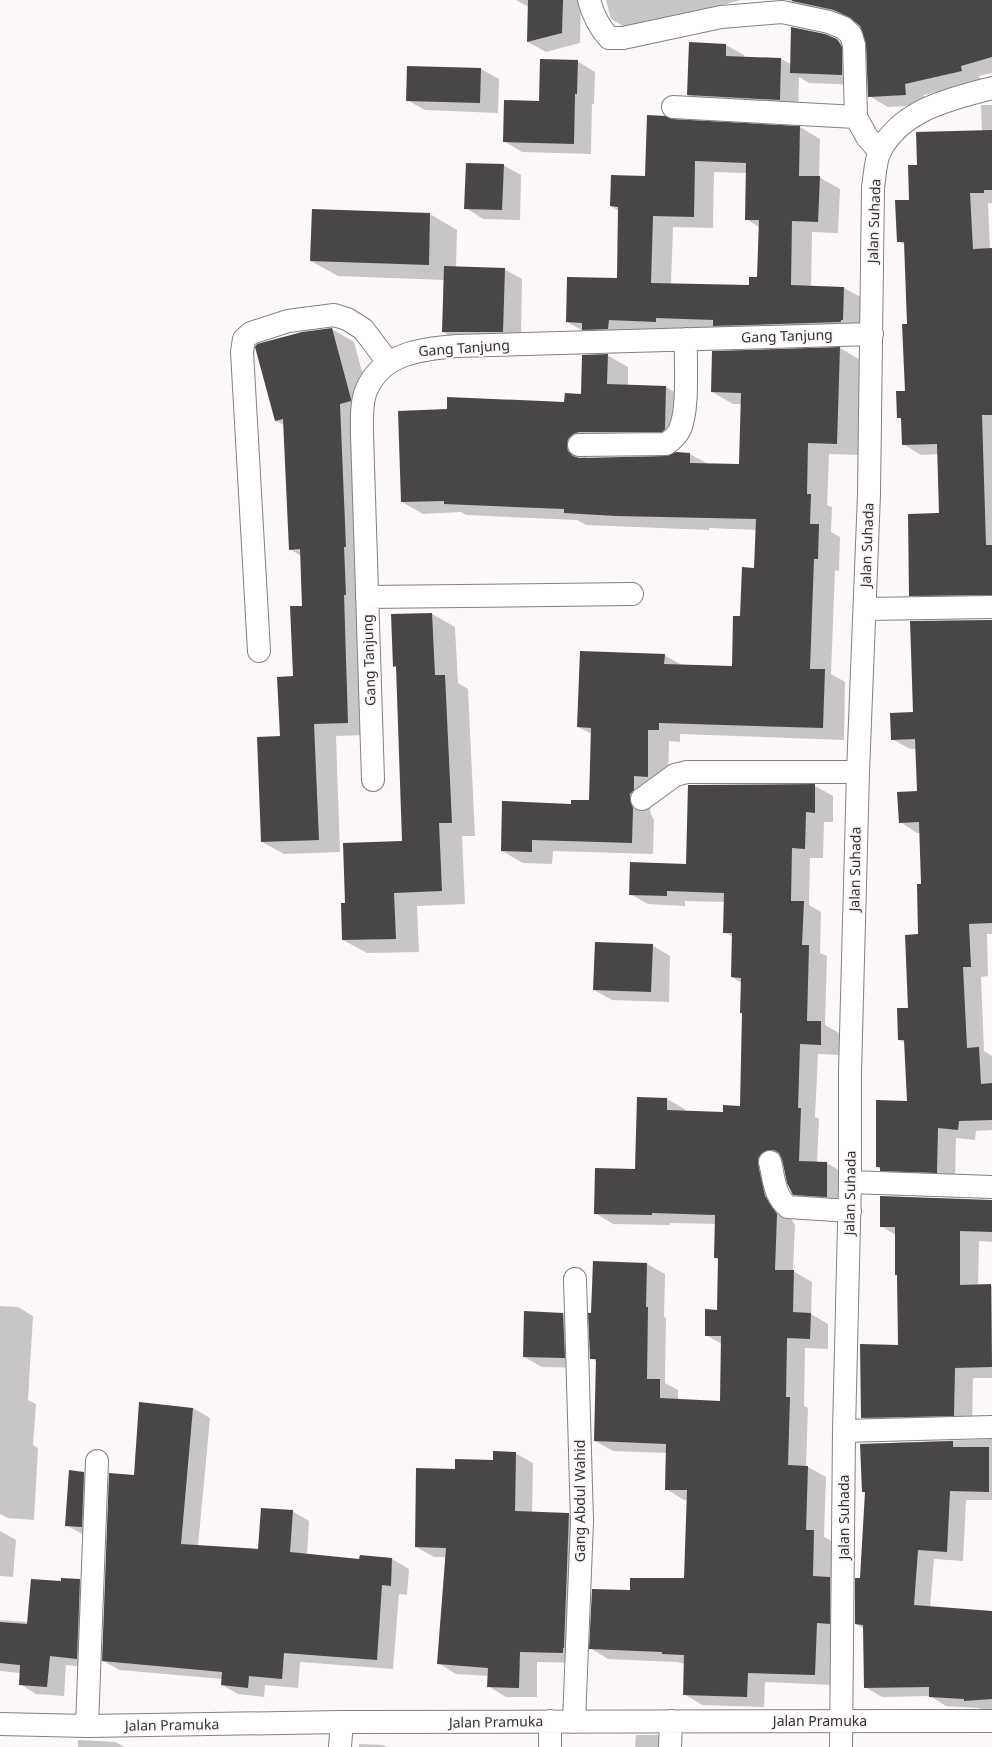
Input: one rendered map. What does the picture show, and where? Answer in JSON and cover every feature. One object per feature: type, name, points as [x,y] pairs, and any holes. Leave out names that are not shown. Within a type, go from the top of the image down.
[{"type":"street","points":[[589,0],[593,15],[600,29],[609,38],[623,38],[721,16],[782,12],[830,22],[844,28],[852,35],[854,45],[856,117],[867,136],[880,152]]},
{"type":"street","name":"Jalan Suhada","points":[[841,1747],[844,1431],[850,1211],[850,1072],[858,772],[870,494],[873,187],[880,152],[900,125],[914,115],[931,106],[992,88]]},
{"type":"street","points":[[673,107],[856,117]]},
{"type":"street","points":[[259,651],[242,352],[244,339],[251,333],[288,321],[334,315],[347,319],[363,329],[388,362]]},
{"type":"street","name":"Gang Tanjung","points":[[373,780],[362,434],[365,392],[374,375],[388,362],[407,353],[428,348],[457,346],[872,334]]},
{"type":"street","points":[[579,445],[666,444],[676,436],[680,429],[684,413],[686,339]]},
{"type":"street","points":[[367,597],[632,594]]},
{"type":"street","points":[[865,609],[992,607]]},
{"type":"street","points":[[642,799],[675,775],[687,772],[858,772]]},
{"type":"street","points":[[770,1162],[778,1196],[788,1207],[850,1211]]},
{"type":"street","points":[[850,1182],[992,1187]]},
{"type":"street","name":"Gang Abdul Wahid","points":[[574,1722],[582,1521],[575,1279]]},
{"type":"street","points":[[844,1431],[992,1427]]},
{"type":"street","points":[[87,1726],[97,1461]]},
{"type":"street","name":"Jalan Pramuka","points":[[0,1724],[87,1726],[342,1722],[670,1722],[842,1720],[992,1721]]},
{"type":"street","points":[[550,1721],[550,1747]]},
{"type":"street","points":[[340,1747],[342,1722]]},
{"type":"street","points":[[670,1722],[670,1747]]},
{"type":"building","points":[[528,0],[563,0],[562,33],[527,42]]},
{"type":"building","points":[[792,0],[992,0],[992,57],[961,66],[962,71],[905,84],[906,95],[868,97],[866,44],[860,26],[849,17],[834,10]]},
{"type":"building","points":[[791,27],[825,34],[837,39],[842,47],[842,75],[790,73]]},
{"type":"building","points":[[689,42],[726,44],[726,56],[781,58],[780,100],[687,95]]},
{"type":"building","points":[[540,59],[578,60],[577,94],[575,94],[574,144],[503,142],[504,100],[539,101]]},
{"type":"building","points":[[407,66],[481,68],[480,103],[406,101]]},
{"type":"building","points":[[647,115],[665,116],[672,119],[800,126],[799,176],[820,176],[818,222],[792,221],[791,285],[844,287],[843,320],[841,320],[841,322],[713,326],[713,320],[656,318],[656,322],[609,320],[608,329],[582,330],[582,323],[566,322],[567,277],[617,278],[618,207],[610,206],[611,175],[645,176]],"holes":[[[695,161],[746,163],[745,220],[759,220],[757,277],[749,277],[749,285],[651,283],[653,216],[694,217]]]},
{"type":"building","points":[[992,130],[992,190],[984,190],[984,193],[970,193],[973,249],[992,248],[992,415],[982,415],[986,545],[992,545],[992,595],[909,596],[908,514],[939,513],[937,444],[902,445],[901,418],[897,418],[896,391],[905,391],[902,324],[907,324],[904,242],[897,242],[895,200],[909,200],[908,165],[917,165],[916,132]]},
{"type":"building","points":[[466,163],[504,164],[502,210],[464,209]]},
{"type":"building","points":[[312,209],[430,213],[429,265],[310,261]]},
{"type":"building","points":[[444,266],[505,268],[503,332],[442,332]]},
{"type":"building","points":[[332,328],[351,399],[351,401],[340,404],[346,547],[344,547],[346,595],[344,595],[348,723],[314,724],[319,840],[261,842],[257,737],[280,736],[277,677],[293,676],[290,606],[302,606],[300,549],[289,550],[283,419],[275,421],[255,347],[257,344],[302,332]]},
{"type":"building","points":[[840,347],[837,444],[808,443],[807,494],[811,494],[810,524],[819,524],[818,559],[814,559],[810,669],[825,669],[823,728],[659,723],[659,730],[648,730],[648,777],[634,776],[634,790],[630,794],[630,800],[633,808],[632,843],[532,840],[532,852],[501,851],[502,801],[571,804],[571,800],[589,800],[591,728],[577,727],[580,651],[665,654],[664,664],[732,666],[733,616],[740,616],[742,567],[754,568],[756,519],[616,516],[564,513],[564,509],[444,504],[444,501],[401,502],[398,411],[447,409],[447,397],[564,402],[565,393],[581,394],[582,355],[608,354],[607,384],[666,386],[665,429],[662,432],[579,432],[573,434],[568,439],[568,451],[573,456],[579,458],[666,456],[676,452],[690,453],[690,463],[739,464],[741,393],[711,392],[712,351]]},
{"type":"building","points":[[432,613],[435,675],[445,675],[452,823],[439,823],[442,891],[394,893],[396,939],[342,940],[341,903],[345,903],[343,843],[402,841],[396,666],[393,667],[391,614]]},
{"type":"building","points":[[992,620],[992,923],[969,924],[971,967],[963,967],[967,1048],[979,1047],[981,1084],[992,1083],[992,1120],[959,1121],[958,1130],[938,1128],[937,1173],[880,1171],[880,1167],[876,1167],[876,1100],[907,1101],[904,1040],[898,1040],[897,1008],[908,1008],[905,935],[918,934],[917,884],[921,884],[919,822],[899,823],[897,792],[917,791],[915,739],[891,740],[890,713],[913,712],[910,621]]},
{"type":"building","points":[[815,784],[815,813],[806,812],[805,849],[792,848],[791,901],[804,901],[802,945],[809,945],[807,1021],[821,1021],[821,1045],[800,1044],[798,1108],[801,1108],[799,1161],[827,1162],[827,1197],[793,1195],[787,1183],[782,1159],[779,1153],[774,1150],[768,1150],[762,1153],[758,1158],[758,1164],[765,1196],[777,1214],[775,1270],[794,1270],[793,1312],[811,1313],[810,1339],[787,1338],[786,1397],[790,1397],[788,1465],[808,1466],[806,1530],[814,1530],[813,1576],[830,1577],[830,1624],[817,1623],[815,1675],[748,1673],[747,1697],[683,1695],[684,1655],[662,1654],[662,1652],[589,1649],[592,1589],[630,1590],[630,1578],[684,1578],[687,1490],[665,1490],[666,1444],[594,1441],[596,1359],[590,1359],[588,1313],[591,1313],[593,1261],[647,1263],[647,1379],[660,1379],[660,1398],[720,1401],[721,1336],[705,1336],[705,1309],[717,1310],[718,1258],[714,1258],[715,1215],[652,1213],[652,1215],[594,1214],[595,1168],[635,1169],[637,1097],[667,1098],[667,1110],[723,1112],[723,1105],[740,1106],[742,1013],[740,1013],[741,978],[731,977],[732,933],[723,933],[724,893],[667,891],[667,896],[629,895],[630,862],[686,864],[688,785]]},
{"type":"building","points":[[595,942],[653,944],[651,992],[593,990]]},
{"type":"building","points":[[880,1196],[992,1200],[992,1232],[960,1231],[960,1285],[991,1284],[992,1367],[955,1368],[954,1416],[861,1418],[860,1344],[898,1345],[897,1275],[895,1275],[895,1227],[880,1227]]},
{"type":"building","points":[[524,1311],[563,1313],[565,1358],[523,1357]]},
{"type":"building","points":[[139,1402],[193,1408],[181,1544],[258,1549],[261,1508],[293,1510],[290,1552],[359,1559],[360,1555],[392,1558],[391,1586],[382,1585],[377,1660],[284,1653],[282,1679],[249,1676],[248,1688],[221,1685],[222,1672],[102,1661],[109,1473],[134,1475]]},
{"type":"building","points":[[953,1441],[953,1447],[989,1447],[989,1492],[950,1491],[947,1552],[918,1550],[914,1605],[992,1611],[992,1699],[964,1701],[964,1699],[929,1697],[929,1687],[864,1688],[863,1625],[855,1624],[855,1578],[860,1578],[865,1492],[862,1492],[860,1444]]},
{"type":"building","points":[[493,1451],[516,1452],[515,1511],[569,1513],[563,1653],[520,1652],[519,1688],[487,1687],[488,1668],[437,1664],[446,1548],[415,1547],[416,1468],[455,1469],[455,1459],[493,1460]]},
{"type":"building","points":[[69,1470],[84,1472],[82,1527],[65,1526]]},
{"type":"building","points":[[61,1578],[80,1579],[77,1659],[50,1656],[47,1687],[19,1685],[20,1665],[0,1663],[0,1622],[27,1624],[31,1579],[61,1581]]}]
